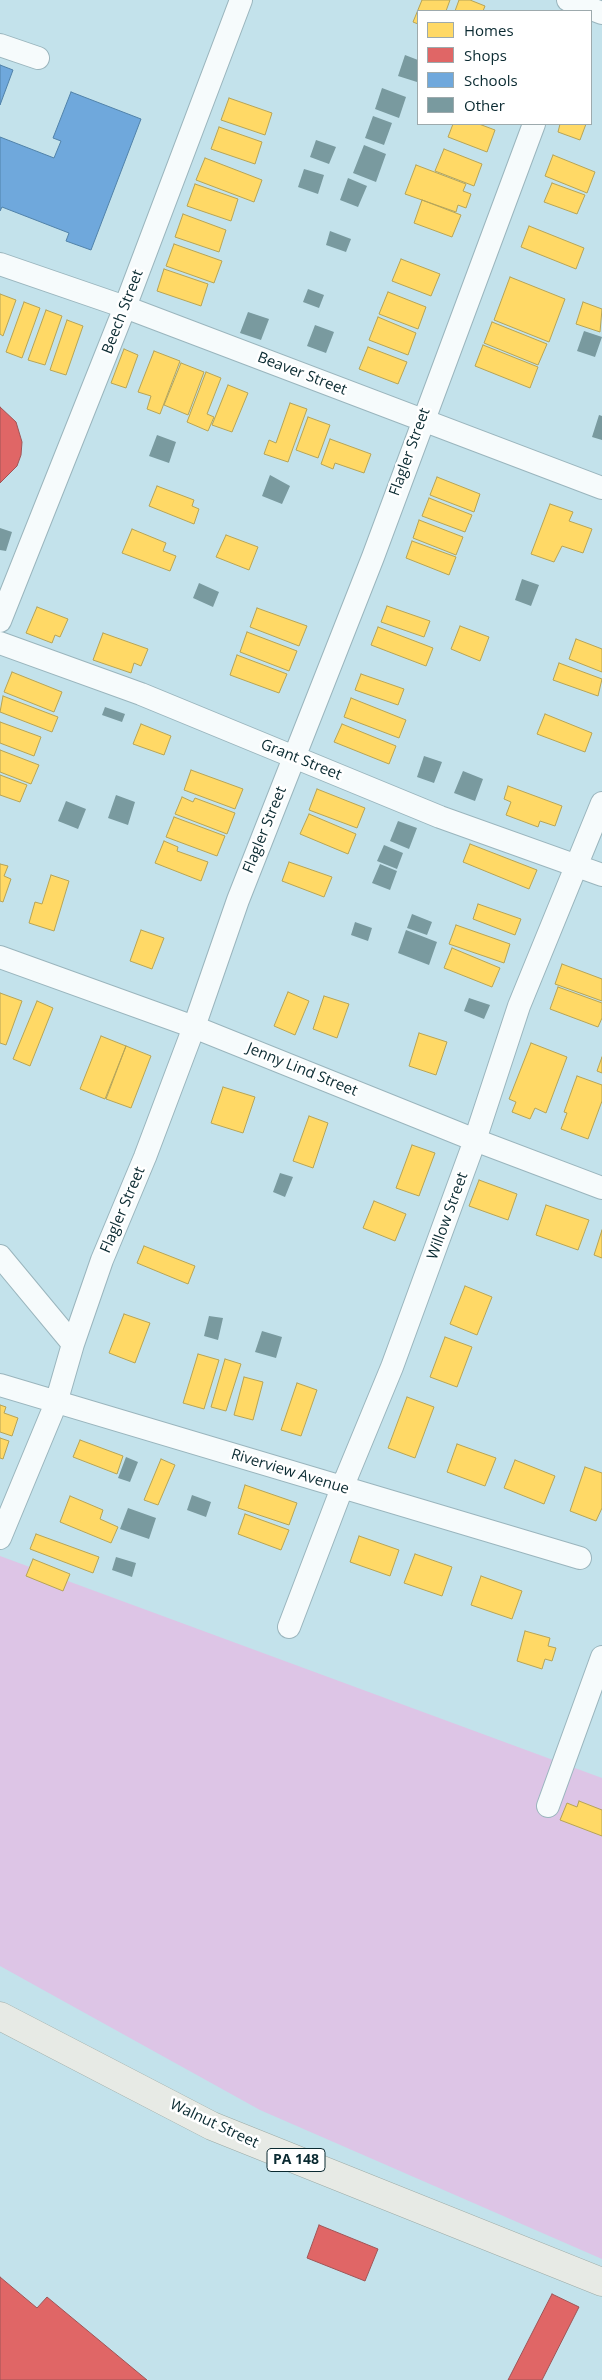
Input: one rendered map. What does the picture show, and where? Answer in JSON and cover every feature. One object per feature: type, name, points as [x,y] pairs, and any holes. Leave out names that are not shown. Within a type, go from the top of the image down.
[{"type":"main road","name":"Walnut Street","points":[[0,2016],[212,2126],[602,2282]]},
{"type":"street","name":"Beech Street","points":[[0,621],[125,307],[241,0]]},
{"type":"street","points":[[576,4],[602,13]]},
{"type":"street","points":[[0,45],[38,58]]},
{"type":"street","name":"Flagler Street","points":[[0,1538],[56,1403],[73,1344],[102,1260],[145,1157],[194,1027],[238,900],[373,556],[422,419],[534,125]]},
{"type":"street","name":"Beaver Street","points":[[0,264],[125,307],[602,488]]},
{"type":"street","name":"Grant Street","points":[[0,643],[141,694],[440,817],[602,875]]},
{"type":"street","name":"Willow Street","points":[[289,1627],[342,1488],[392,1367],[475,1140],[519,1006],[602,803]]},
{"type":"street","name":"Jenny Lind Street","points":[[0,957],[194,1027],[475,1140],[602,1188]]},
{"type":"street","points":[[0,1256],[73,1344]]},
{"type":"street","name":"Riverview Avenue","points":[[0,1385],[580,1558]]},
{"type":"street","points":[[548,1806],[602,1657]]},
{"type":"shaded area","points":[[0,1556],[602,1778],[602,2259],[260,2110],[0,1966]]},
{"type":"building: Homes","points":[[422,0],[450,0],[446,10],[418,10]]},
{"type":"building: Homes","points":[[459,0],[470,0],[485,6],[483,10],[455,10]]},
{"type":"building: Homes","points":[[417,12],[417,24],[413,22]]},
{"type":"building: Homes","points":[[229,98],[272,113],[265,135],[221,120]]},
{"type":"building: Homes","points":[[453,125],[482,125],[495,130],[487,152],[448,137]]},
{"type":"building: Homes","points":[[560,125],[586,125],[580,140],[558,132]]},
{"type":"building: Homes","points":[[219,127],[262,142],[255,164],[211,149]]},
{"type":"building: Homes","points":[[444,149],[482,164],[474,186],[435,171]]},
{"type":"building: Homes","points":[[553,155],[595,172],[587,193],[545,176]]},
{"type":"building: Homes","points":[[205,158],[262,180],[254,202],[196,180]]},
{"type":"building: Homes","points":[[416,165],[466,184],[463,191],[471,194],[466,208],[458,205],[456,212],[405,194]]},
{"type":"building: Homes","points":[[552,183],[585,195],[577,214],[544,202]]},
{"type":"building: Homes","points":[[195,184],[238,199],[231,221],[187,206]]},
{"type":"building: Homes","points":[[422,200],[461,215],[452,237],[414,223]]},
{"type":"building: Homes","points":[[183,214],[226,230],[219,252],[175,237]]},
{"type":"building: Homes","points":[[529,226],[584,248],[576,269],[521,247]]},
{"type":"building: Homes","points":[[174,244],[222,261],[214,283],[166,266]]},
{"type":"building: Homes","points":[[401,259],[440,274],[431,296],[392,281]]},
{"type":"building: Homes","points":[[164,269],[208,284],[201,306],[157,291]]},
{"type":"building: Homes","points":[[510,277],[565,299],[549,342],[494,320]]},
{"type":"building: Homes","points":[[388,292],[426,307],[418,329],[379,314]]},
{"type":"building: Homes","points":[[0,294],[16,300],[3,336],[0,334]]},
{"type":"building: Homes","points":[[24,302],[40,308],[22,358],[6,352]]},
{"type":"building: Homes","points":[[583,302],[602,309],[600,332],[576,324]]},
{"type":"building: Homes","points":[[46,310],[62,316],[45,365],[28,360]]},
{"type":"building: Homes","points":[[378,317],[416,333],[408,355],[369,340]]},
{"type":"building: Homes","points":[[67,320],[83,326],[66,375],[50,370]]},
{"type":"building: Homes","points":[[492,322],[547,344],[538,365],[484,343]]},
{"type":"building: Homes","points":[[483,345],[538,367],[530,388],[475,366]]},
{"type":"building: Homes","points":[[368,347],[407,362],[398,384],[359,369]]},
{"type":"building: Homes","points":[[124,349],[138,355],[126,388],[111,383]]},
{"type":"building: Homes","points":[[154,351],[180,361],[160,414],[147,409],[151,396],[138,392]]},
{"type":"building: Homes","points":[[181,363],[204,372],[188,415],[164,405]]},
{"type":"building: Homes","points":[[206,372],[221,378],[207,414],[214,417],[208,431],[187,422]]},
{"type":"building: Homes","points":[[228,385],[248,393],[232,432],[212,425]]},
{"type":"building: Homes","points":[[290,403],[307,409],[288,462],[264,454],[269,440],[276,443]]},
{"type":"building: Homes","points":[[308,417],[330,425],[318,458],[296,450]]},
{"type":"building: Homes","points":[[330,439],[371,454],[364,473],[335,463],[333,469],[321,464]]},
{"type":"building: Homes","points":[[437,477],[480,494],[474,512],[430,495]]},
{"type":"building: Homes","points":[[157,486],[194,500],[192,506],[199,509],[194,524],[149,506]]},
{"type":"building: Homes","points":[[429,498],[472,515],[465,532],[422,516]]},
{"type":"building: Homes","points":[[550,504],[573,512],[569,521],[592,529],[583,553],[562,546],[554,562],[531,554]]},
{"type":"building: Homes","points":[[419,520],[463,537],[456,555],[413,538]]},
{"type":"building: Homes","points":[[132,529],[166,543],[163,551],[176,556],[170,571],[122,553]]},
{"type":"building: Homes","points":[[226,535],[258,547],[249,570],[216,557]]},
{"type":"building: Homes","points":[[412,541],[456,557],[449,575],[406,558]]},
{"type":"building: Homes","points":[[387,606],[430,621],[424,637],[381,622]]},
{"type":"building: Homes","points":[[37,607],[68,619],[60,637],[55,635],[52,643],[26,633]]},
{"type":"building: Homes","points":[[257,608],[307,626],[299,646],[250,627]]},
{"type":"building: Homes","points":[[460,626],[489,637],[480,661],[451,649]]},
{"type":"building: Homes","points":[[378,627],[433,648],[426,666],[371,645]]},
{"type":"building: Homes","points":[[247,632],[297,651],[289,671],[240,652]]},
{"type":"building: Homes","points":[[103,633],[148,649],[141,666],[134,663],[131,673],[93,660]]},
{"type":"building: Homes","points":[[576,639],[602,649],[602,672],[569,659]]},
{"type":"building: Homes","points":[[237,655],[287,674],[279,693],[230,675]]},
{"type":"building: Homes","points":[[559,663],[602,679],[598,696],[553,680]]},
{"type":"building: Homes","points":[[12,672],[62,692],[54,712],[4,692]]},
{"type":"building: Homes","points":[[361,674],[404,689],[398,705],[355,690]]},
{"type":"building: Homes","points":[[3,696],[58,717],[52,732],[0,712]]},
{"type":"building: Homes","points":[[351,698],[406,720],[399,738],[344,717]]},
{"type":"building: Homes","points":[[545,714],[592,733],[585,752],[537,734]]},
{"type":"building: Homes","points":[[0,722],[41,737],[34,756],[0,743]]},
{"type":"building: Homes","points":[[141,724],[171,736],[164,755],[133,744]]},
{"type":"building: Homes","points":[[342,724],[396,746],[389,764],[334,742]]},
{"type":"building: Homes","points":[[0,750],[39,765],[31,784],[0,772]]},
{"type":"building: Homes","points":[[191,770],[243,789],[235,809],[184,790]]},
{"type":"building: Homes","points":[[0,775],[27,785],[20,802],[0,795]]},
{"type":"building: Homes","points":[[508,786],[562,806],[555,826],[540,821],[538,827],[506,815],[511,802],[504,799]]},
{"type":"building: Homes","points":[[317,789],[365,808],[357,828],[309,810]]},
{"type":"building: Homes","points":[[182,797],[193,802],[195,798],[235,813],[227,834],[175,814]]},
{"type":"building: Homes","points":[[309,814],[356,834],[348,854],[300,834]]},
{"type":"building: Homes","points":[[174,817],[225,836],[217,856],[166,837]]},
{"type":"building: Homes","points":[[164,841],[178,847],[177,851],[208,862],[201,881],[155,863]]},
{"type":"building: Homes","points":[[470,844],[537,870],[529,889],[463,862]]},
{"type":"building: Homes","points":[[289,862],[332,877],[324,897],[282,881]]},
{"type":"building: Homes","points":[[0,864],[8,866],[4,876],[11,879],[3,902],[0,901]]},
{"type":"building: Homes","points":[[51,875],[69,881],[54,931],[29,923],[35,902],[42,904]]},
{"type":"building: Homes","points":[[478,904],[521,919],[515,935],[473,919]]},
{"type":"building: Homes","points":[[456,925],[510,944],[504,963],[449,944]]},
{"type":"building: Homes","points":[[141,930],[164,938],[152,969],[130,961]]},
{"type":"building: Homes","points":[[452,948],[500,968],[492,987],[444,968]]},
{"type":"building: Homes","points":[[562,964],[602,979],[602,1001],[555,984]]},
{"type":"building: Homes","points":[[558,987],[602,1003],[602,1018],[598,1027],[550,1009]]},
{"type":"building: Homes","points":[[288,992],[309,1001],[295,1035],[274,1026]]},
{"type":"building: Homes","points":[[0,993],[22,1001],[6,1045],[0,1043]]},
{"type":"building: Homes","points":[[324,996],[349,1004],[337,1038],[313,1029]]},
{"type":"building: Homes","points":[[37,1001],[53,1008],[30,1066],[13,1059]]},
{"type":"building: Homes","points":[[419,1033],[447,1042],[436,1075],[409,1066]]},
{"type":"building: Homes","points":[[101,1036],[126,1046],[105,1099],[80,1089]]},
{"type":"building: Homes","points":[[531,1043],[567,1057],[546,1113],[535,1108],[530,1119],[512,1112],[516,1102],[509,1099]]},
{"type":"building: Homes","points":[[126,1046],[151,1056],[131,1108],[106,1099]]},
{"type":"building: Homes","points":[[602,1057],[602,1073],[597,1071]]},
{"type":"building: Homes","points":[[577,1076],[602,1085],[602,1101],[588,1139],[561,1129],[567,1113],[564,1112]]},
{"type":"building: Homes","points":[[223,1087],[255,1097],[243,1133],[211,1123]]},
{"type":"building: Homes","points":[[309,1116],[328,1123],[313,1168],[293,1161]]},
{"type":"building: Homes","points":[[412,1145],[435,1153],[419,1196],[396,1188]]},
{"type":"building: Homes","points":[[479,1180],[517,1194],[508,1220],[469,1206]]},
{"type":"building: Homes","points":[[374,1201],[406,1214],[395,1241],[363,1228]]},
{"type":"building: Homes","points":[[546,1205],[589,1220],[578,1250],[536,1235]]},
{"type":"building: Homes","points":[[602,1230],[602,1258],[594,1255]]},
{"type":"building: Homes","points":[[144,1246],[195,1266],[188,1284],[137,1263]]},
{"type":"building: Homes","points":[[465,1286],[492,1297],[477,1335],[450,1324]]},
{"type":"building: Homes","points":[[124,1314],[150,1323],[135,1363],[109,1353]]},
{"type":"building: Homes","points":[[445,1337],[472,1347],[457,1387],[430,1377]]},
{"type":"building: Homes","points":[[198,1354],[219,1360],[204,1409],[183,1403]]},
{"type":"building: Homes","points":[[225,1359],[241,1364],[226,1411],[211,1407]]},
{"type":"building: Homes","points":[[244,1377],[263,1382],[253,1420],[234,1415]]},
{"type":"building: Homes","points":[[297,1383],[317,1390],[301,1436],[281,1430]]},
{"type":"building: Homes","points":[[407,1397],[434,1407],[415,1458],[388,1448]]},
{"type":"building: Homes","points":[[0,1405],[6,1407],[4,1413],[18,1418],[12,1436],[0,1432]]},
{"type":"building: Homes","points":[[0,1438],[9,1441],[3,1459],[0,1458]]},
{"type":"building: Homes","points":[[80,1440],[123,1456],[117,1474],[73,1457]]},
{"type":"building: Homes","points":[[457,1444],[496,1458],[485,1486],[447,1472]]},
{"type":"building: Homes","points":[[161,1459],[175,1465],[158,1505],[144,1500]]},
{"type":"building: Homes","points":[[515,1460],[555,1476],[544,1504],[504,1488]]},
{"type":"building: Homes","points":[[585,1467],[602,1473],[602,1508],[596,1521],[570,1511]]},
{"type":"building: Homes","points":[[245,1485],[297,1503],[289,1525],[238,1508]]},
{"type":"building: Homes","points":[[70,1496],[103,1510],[100,1519],[118,1527],[111,1543],[60,1522]]},
{"type":"building: Homes","points":[[245,1514],[289,1530],[281,1550],[238,1534]]},
{"type":"building: Homes","points":[[36,1534],[99,1557],[93,1573],[30,1549]]},
{"type":"building: Homes","points":[[359,1536],[399,1550],[390,1576],[350,1562]]},
{"type":"building: Homes","points":[[415,1554],[452,1567],[442,1596],[404,1583]]},
{"type":"building: Homes","points":[[33,1559],[70,1574],[63,1591],[26,1576]]},
{"type":"building: Homes","points":[[481,1576],[522,1591],[512,1619],[471,1605]]},
{"type":"building: Homes","points":[[525,1631],[550,1638],[548,1646],[556,1648],[552,1661],[545,1659],[542,1669],[517,1661]]},
{"type":"building: Homes","points":[[579,1801],[602,1810],[602,1836],[560,1820],[567,1803],[577,1807]]},
{"type":"building: Shops","points":[[0,407],[16,422],[22,442],[21,455],[17,466],[0,483]]},
{"type":"building: Shops","points":[[319,2225],[378,2249],[365,2281],[307,2258]]},
{"type":"building: Shops","points":[[0,2277],[37,2308],[47,2297],[147,2380],[0,2380]]},
{"type":"building: Shops","points":[[552,2294],[579,2307],[542,2380],[508,2380]]},
{"type":"building: Schools","points":[[0,65],[13,70],[0,105]]},
{"type":"building: Schools","points":[[71,92],[141,119],[91,250],[66,241],[69,233],[2,207],[0,211],[0,137],[54,158],[61,141],[53,138]]},
{"type":"building: Other","points":[[405,55],[417,60],[417,82],[398,76]]},
{"type":"building: Other","points":[[382,88],[406,97],[399,118],[375,109]]},
{"type":"building: Other","points":[[373,116],[392,123],[384,145],[365,138]]},
{"type":"building: Other","points":[[316,140],[336,147],[329,164],[310,157]]},
{"type":"building: Other","points":[[364,145],[386,154],[376,182],[353,173]]},
{"type":"building: Other","points":[[304,169],[324,175],[318,194],[298,187]]},
{"type":"building: Other","points":[[348,178],[367,186],[358,207],[340,200]]},
{"type":"building: Other","points":[[330,231],[351,239],[346,252],[326,245]]},
{"type":"building: Other","points":[[308,289],[324,295],[319,308],[303,302]]},
{"type":"building: Other","points":[[248,312],[269,319],[261,340],[240,333]]},
{"type":"building: Other","points":[[315,325],[334,332],[326,353],[307,346]]},
{"type":"building: Other","points":[[584,331],[602,337],[595,357],[577,351]]},
{"type":"building: Other","points":[[599,415],[602,416],[602,440],[592,437]]},
{"type":"building: Other","points":[[157,435],[176,442],[169,463],[149,456]]},
{"type":"building: Other","points":[[270,475],[290,486],[282,504],[262,496]]},
{"type":"building: Other","points":[[0,528],[12,532],[6,551],[0,550]]},
{"type":"building: Other","points":[[522,579],[539,585],[531,606],[515,600]]},
{"type":"building: Other","points":[[199,583],[219,592],[213,607],[193,598]]},
{"type":"building: Other","points":[[105,707],[125,714],[122,722],[102,715]]},
{"type":"building: Other","points":[[424,756],[442,762],[434,783],[417,777]]},
{"type":"building: Other","points":[[463,771],[483,779],[475,801],[454,793]]},
{"type":"building: Other","points":[[116,795],[135,802],[128,825],[108,818]]},
{"type":"building: Other","points":[[66,801],[86,809],[78,829],[58,821]]},
{"type":"building: Other","points":[[398,821],[417,828],[409,849],[390,841]]},
{"type":"building: Other","points":[[384,845],[403,853],[397,869],[377,861]]},
{"type":"building: Other","points":[[380,864],[397,871],[390,890],[372,883]]},
{"type":"building: Other","points":[[412,914],[432,922],[427,935],[407,928]]},
{"type":"building: Other","points":[[355,922],[372,928],[368,941],[351,935]]},
{"type":"building: Other","points":[[406,930],[437,942],[429,965],[398,953]]},
{"type":"building: Other","points":[[469,998],[490,1005],[484,1019],[464,1011]]},
{"type":"building: Other","points":[[280,1173],[293,1177],[285,1197],[273,1192]]},
{"type":"building: Other","points":[[209,1316],[223,1318],[218,1340],[204,1336]]},
{"type":"building: Other","points":[[262,1331],[282,1337],[276,1358],[255,1352]]},
{"type":"building: Other","points":[[126,1457],[138,1462],[130,1482],[118,1478]]},
{"type":"building: Other","points":[[192,1495],[211,1502],[206,1517],[187,1510]]},
{"type":"building: Other","points":[[128,1508],[156,1518],[149,1539],[120,1529]]},
{"type":"building: Other","points":[[116,1557],[136,1563],[132,1577],[112,1570]]}]
